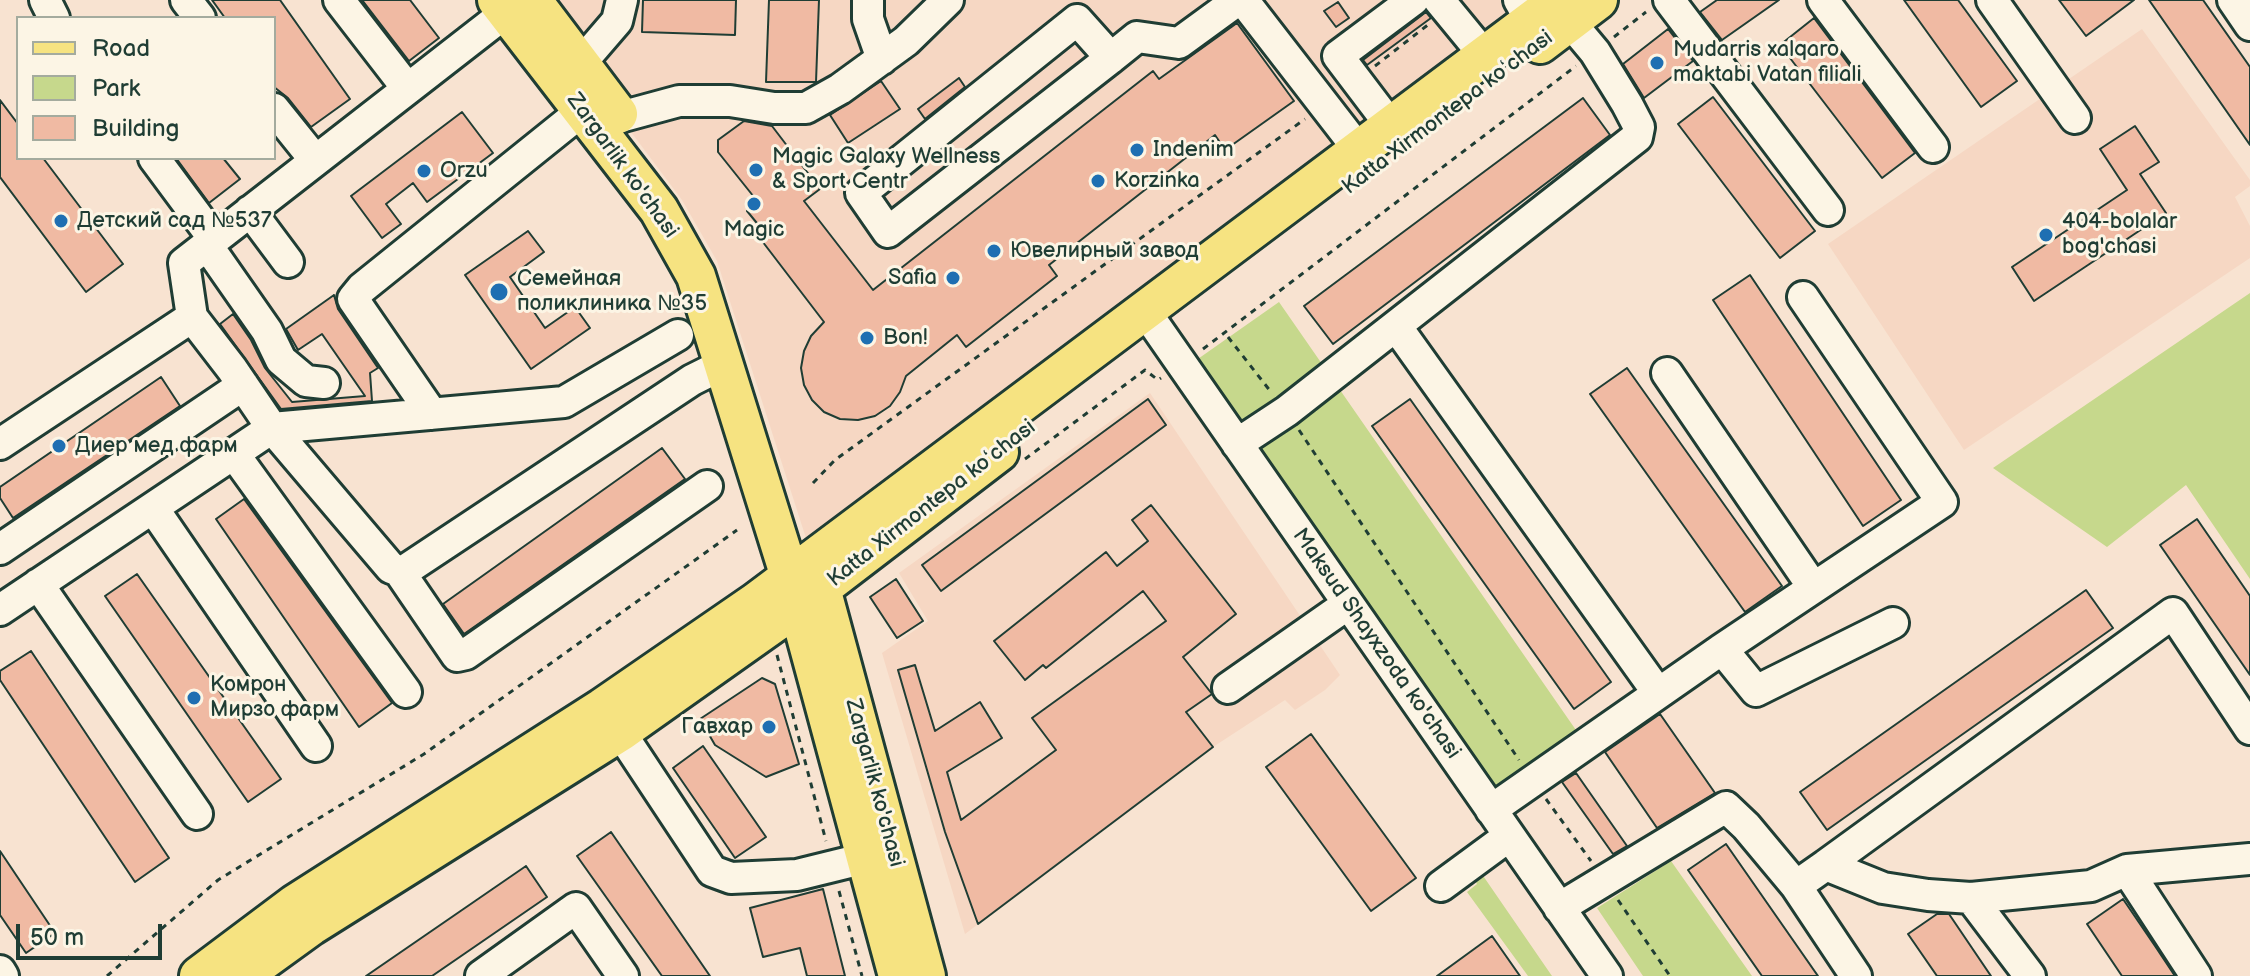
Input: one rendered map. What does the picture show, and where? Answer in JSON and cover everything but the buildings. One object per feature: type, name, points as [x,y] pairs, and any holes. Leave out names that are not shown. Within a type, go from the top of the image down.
[{"type":"main road","name":"Zargarlik ko'chasi","points":[[514,3],[580,64],[682,200],[717,261],[806,583],[926,976]]},
{"type":"main road","name":"Zargarlik ko'chasi","points":[[514,3],[582,111],[659,210],[686,255],[704,297],[724,364],[806,583],[850,862],[898,976]]},
{"type":"main road","name":"Katta Xirmontepa koʻchasi","points":[[1151,321],[1359,150],[1485,56],[1553,14]]},
{"type":"main road","name":"Katta Xirmontepa koʻchasi","points":[[222,969],[311,926],[620,732],[806,583],[1553,14]]},
{"type":"main road","name":"Katta Xirmontepa koʻchasi","points":[[222,969],[295,904],[602,708],[806,583]]},
{"type":"street","points":[[186,0],[198,16]]},
{"type":"street","points":[[339,0],[407,88]]},
{"type":"street","points":[[580,64],[617,21],[622,0]]},
{"type":"street","points":[[868,0],[868,19],[882,59]]},
{"type":"street","points":[[620,117],[679,101],[730,101],[774,108],[806,108],[906,41],[948,0]]},
{"type":"street","points":[[1111,58],[1077,20],[861,193],[888,232],[1111,58],[1137,37],[1179,43],[1240,0],[1359,150]]},
{"type":"street","points":[[1823,0],[1933,147]]},
{"type":"street","points":[[1992,0],[2075,118]]},
{"type":"street","points":[[2233,0],[2250,25]]},
{"type":"street","points":[[514,3],[184,263],[192,317],[272,428],[391,568],[399,571],[407,569],[692,380],[724,364]]},
{"type":"street","points":[[1660,4],[1828,210]]},
{"type":"street","points":[[1391,126],[1338,56],[1429,6],[1485,56]]},
{"type":"street","points":[[1237,444],[1287,411],[1637,137],[1639,127],[1595,52],[1553,14]]},
{"type":"street","points":[[276,111],[315,160]]},
{"type":"street","points":[[432,414],[353,299],[362,288],[582,111]]},
{"type":"street","points":[[155,160],[267,331],[281,360],[306,381],[324,383]]},
{"type":"street","points":[[250,211],[288,262]]},
{"type":"street","points":[[1491,810],[1722,649],[1942,502],[1803,297]]},
{"type":"street","points":[[0,444],[192,317]]},
{"type":"street","name":"Maksud Shayxzoda ko'chasi","points":[[1151,321],[1607,976]]},
{"type":"street","points":[[1396,326],[1658,693]]},
{"type":"street","points":[[0,610],[272,428],[564,402],[678,335]]},
{"type":"street","points":[[1667,373],[1813,587]]},
{"type":"street","points":[[0,549],[243,385]]},
{"type":"street","points":[[234,454],[406,692]]},
{"type":"street","points":[[399,571],[457,656],[466,654],[707,486]]},
{"type":"street","points":[[153,508],[316,746]]},
{"type":"street","points":[[38,584],[197,814]]},
{"type":"street","points":[[1228,688],[1348,604]]},
{"type":"street","points":[[1796,886],[2173,613],[2250,729]]},
{"type":"street","points":[[1722,649],[1756,691],[1893,623]]},
{"type":"street","points":[[620,732],[712,871],[731,878],[756,878],[797,875],[850,862]]},
{"type":"street","points":[[1559,908],[1726,807],[1796,886],[1856,976]]},
{"type":"street","points":[[1441,886],[1509,836]]},
{"type":"street","points":[[1826,865],[1883,888],[1971,898],[2091,886],[2127,870],[2250,859]]},
{"type":"street","points":[[2127,870],[2196,976]]},
{"type":"street","points":[[1971,898],[2030,976]]},
{"type":"street","points":[[481,976],[576,908],[623,976]]},
{"type":"path","points":[[1016,466],[1145,370],[1158,380],[1182,365],[1660,4]]},
{"type":"path","points":[[1374,67],[1429,6]]},
{"type":"path","points":[[813,483],[835,460],[1324,105]]},
{"type":"path","points":[[1228,337],[1287,411],[1532,779],[1670,976]]},
{"type":"path","points":[[107,976],[218,880],[424,754],[737,530]]},
{"type":"path","points":[[777,655],[850,862],[862,976]]},
{"type":"shaded area","points":[[532,0],[1559,0],[813,560],[717,261],[682,200]]},
{"type":"shaded area","name":"404-bolalar bog'chasi","points":[[2142,29],[2250,180],[2250,186],[2235,197],[2250,226],[2250,258],[1964,450],[1828,244]]},
{"type":"shaded area","points":[[1150,393],[1340,675],[1325,690],[1295,710],[1285,700],[1213,747],[965,934],[882,653],[928,621],[899,573]]},
{"type":"green space","points":[[2250,293],[2250,579],[2186,485],[2107,547],[1993,468]]},
{"type":"green space","points":[[1279,302],[1578,733],[1495,792],[1195,361]]},
{"type":"green space","points":[[1671,861],[1752,976],[1643,976],[1597,908]]},
{"type":"green space","points":[[1477,867],[1552,976],[1528,976],[1467,892],[1477,884],[1470,871]]},
{"type":"place","name":"Mudarris xalqaro maktabi Vatan filiali","points":[[1657,63]]},
{"type":"place","name":"Indenim","points":[[1137,150]]},
{"type":"place","name":"Magic Galaxy Wellness & Sport Centr","points":[[756,170]]},
{"type":"place","name":"Orzu","points":[[424,171]]},
{"type":"place","name":"Korzinka","points":[[1098,181]]},
{"type":"place","name":"Magic","points":[[754,204]]},
{"type":"place","name":"Детский сад №537","points":[[61,221]]},
{"type":"place","name":"404-bolalar bog'chasi","points":[[2046,235]]},
{"type":"place","name":"Ювелирный завод","points":[[994,251]]},
{"type":"place","name":"Safia","points":[[953,278]]},
{"type":"place","name":"Семейная поликлиника №35","points":[[499,292]]},
{"type":"place","name":"Bon!","points":[[867,338]]},
{"type":"place","name":"Диер мед фарм","points":[[59,446]]},
{"type":"place","name":"Комрон Мирзо фарм","points":[[194,698]]},
{"type":"place","name":"Гавхар","points":[[769,727]]}]
